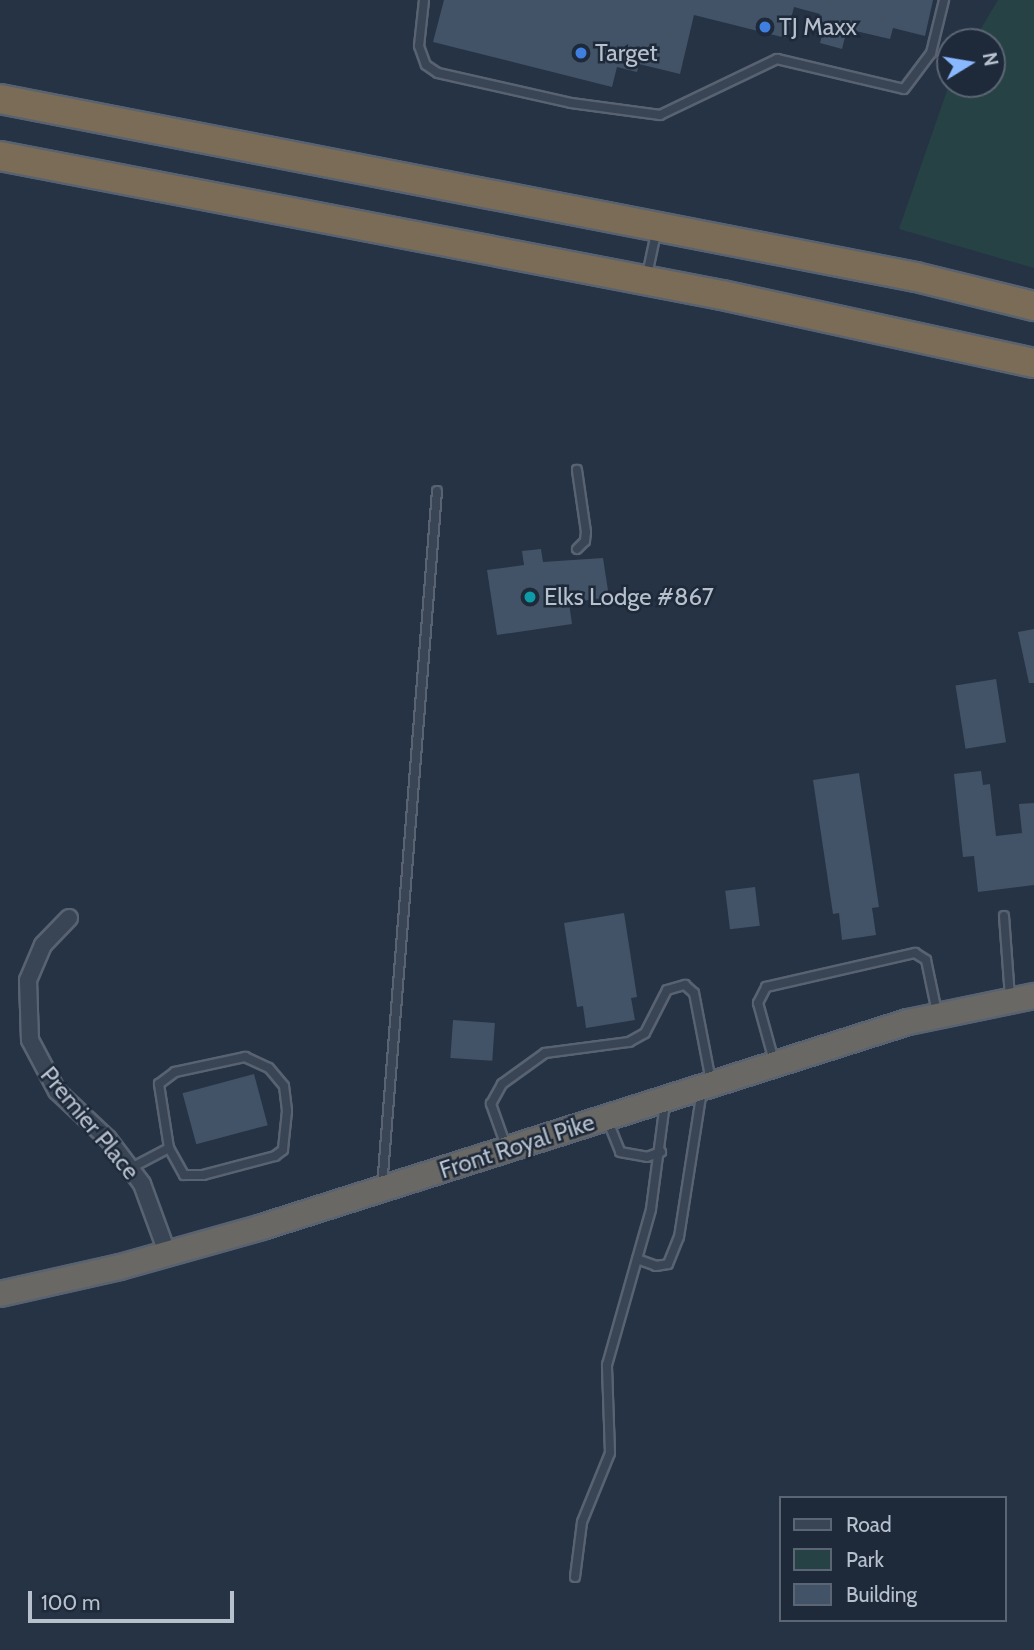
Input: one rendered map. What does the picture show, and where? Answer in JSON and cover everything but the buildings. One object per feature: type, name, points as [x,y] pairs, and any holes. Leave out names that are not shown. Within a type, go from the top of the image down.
[{"type":"highway","points":[[0,99],[916,277],[1034,306]]},
{"type":"highway","points":[[0,156],[645,282],[1034,363]]},
{"type":"highway","name":"Front Royal Pike","points":[[0,1294],[167,1255],[938,1015],[1022,998]]},
{"type":"street","name":"Premier Place","points":[[69,918],[43,945],[28,981],[30,1040],[57,1091],[131,1168],[153,1206],[167,1255]]},
{"type":"lane","points":[[424,0],[419,46],[426,65],[438,74],[571,103],[660,115],[777,59],[904,89],[929,58],[944,0]]},
{"type":"lane","points":[[645,282],[657,226]]},
{"type":"lane","points":[[577,549],[586,537],[578,470]]},
{"type":"lane","points":[[382,1190],[437,491]]},
{"type":"lane","points":[[1004,916],[1022,998]]},
{"type":"lane","points":[[775,1064],[758,1003],[766,987],[915,953],[926,960],[938,1015]]},
{"type":"lane","points":[[507,1150],[491,1104],[502,1084],[545,1053],[629,1042],[645,1033],[667,990],[685,985],[694,993],[707,1086],[699,1133],[679,1237],[668,1264],[656,1266],[637,1259]]},
{"type":"lane","points":[[245,1057],[269,1068],[284,1086],[285,1143],[275,1156],[190,1177],[179,1171],[169,1148],[158,1089],[167,1074],[245,1057]]},
{"type":"lane","points":[[575,1577],[582,1522],[610,1453],[607,1365],[637,1259],[661,1152],[665,1099]]},
{"type":"lane","points":[[607,1118],[620,1152],[648,1157],[661,1152]]},
{"type":"lane","points":[[131,1168],[169,1148]]},
{"type":"green space","points":[[998,0],[1034,0],[1034,268],[899,229],[944,98],[1006,98],[1006,28],[981,28]]},
{"type":"place","name":"TJ Maxx","points":[[765,27]]},
{"type":"place","name":"Target","points":[[581,53]]},
{"type":"place","name":"Elks Lodge #867","points":[[530,597]]}]
